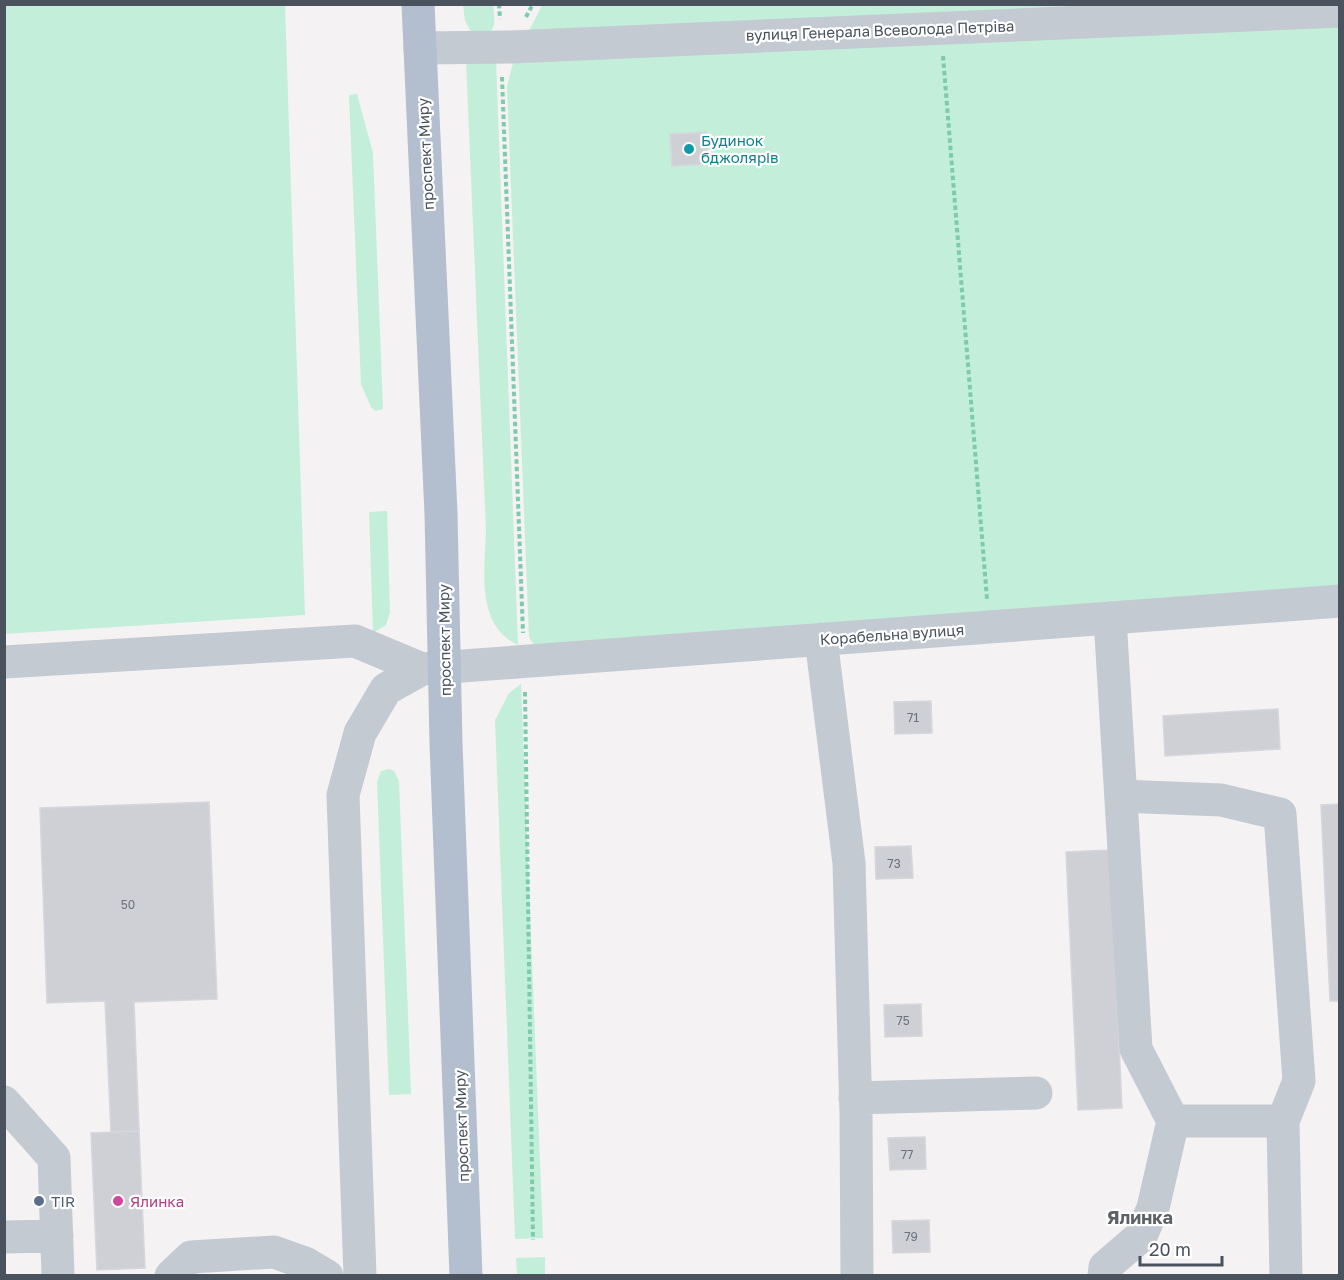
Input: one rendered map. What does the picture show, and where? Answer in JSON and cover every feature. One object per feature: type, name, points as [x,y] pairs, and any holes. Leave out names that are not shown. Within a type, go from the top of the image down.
[{"type":"main road","name":"проспект Миру","points":[[418,4],[441,514],[433,668],[466,1275]]},
{"type":"street","name":"вулиця Генерала Всеволода Петріва","points":[[420,48],[502,47],[941,27],[1085,13],[1258,9],[1340,11]]},
{"type":"street","name":"Корабельна вулиця","points":[[433,668],[1340,601]]},
{"type":"street","points":[[1104,1275],[1104,1268],[1141,1236],[1153,1208],[1173,1121],[1136,1049],[1110,618]]},
{"type":"street","points":[[821,639],[849,863],[857,1275]]},
{"type":"street","points":[[4,662],[355,641],[433,668]]},
{"type":"street","points":[[360,1275],[343,795],[360,733],[386,689],[433,668]]},
{"type":"street","points":[[1120,796],[1221,800],[1280,814],[1299,1081],[1283,1121],[1286,1275]]},
{"type":"street","points":[[855,1098],[1036,1093]]},
{"type":"street","points":[[4,1102],[54,1158],[58,1275]]},
{"type":"street","points":[[1173,1121],[1283,1121]]},
{"type":"street","points":[[4,1238],[57,1236]]},
{"type":"street","points":[[171,1275],[191,1257],[273,1252],[305,1263],[327,1275]]},
{"type":"path","points":[[499,4],[525,662],[533,1240]]},
{"type":"path","points":[[941,27],[990,627]]},
{"type":"green space","points":[[5,4],[285,5],[305,615],[5,634]]},
{"type":"green space","points":[[655,4],[656,6],[1075,5],[1073,7],[527,35],[542,5]]},
{"type":"green space","points":[[463,5],[493,5],[494,25],[488,35],[473,35],[465,21]]},
{"type":"green space","points":[[1339,21],[1339,585],[534,645],[529,637],[507,86],[513,63]]},
{"type":"green space","points":[[466,60],[496,60],[518,645],[504,636],[495,624],[485,595],[486,531]]},
{"type":"green space","points":[[357,94],[373,153],[383,409],[375,411],[361,384],[349,95]]},
{"type":"green space","points":[[387,511],[390,612],[386,625],[373,633],[369,512]]},
{"type":"green space","points":[[521,684],[543,1238],[515,1239],[495,720],[509,693]]},
{"type":"green space","points":[[389,769],[394,771],[399,781],[411,1094],[389,1095],[377,782],[381,771]]},
{"type":"green space","points":[[545,1257],[545,1275],[517,1275],[516,1258]]},
{"type":"building","name":"Будинок бджолярів","points":[[707,132],[709,164],[672,166],[670,134]]},
{"type":"building","points":[[931,701],[932,733],[895,734],[894,702]]},
{"type":"building","points":[[1278,709],[1280,749],[1165,756],[1163,716]]},
{"type":"building","points":[[209,802],[217,999],[134,1002],[139,1131],[111,1132],[105,1001],[47,1003],[40,808]]},
{"type":"building","points":[[1340,804],[1340,1001],[1330,1001],[1321,805]]},
{"type":"building","points":[[911,846],[913,878],[876,879],[875,847]]},
{"type":"building","points":[[1110,850],[1122,1108],[1078,1110],[1066,852]]},
{"type":"building","points":[[921,1004],[922,1036],[885,1037],[884,1005]]},
{"type":"building","name":"Ялинка","points":[[139,1131],[145,1268],[97,1270],[91,1133]]},
{"type":"building","points":[[925,1137],[926,1169],[890,1170],[888,1138]]},
{"type":"building","points":[[929,1220],[930,1252],[893,1253],[892,1221]]},
{"type":"place","name":"Будинок бджолярів","points":[[689,149]]},
{"type":"place","name":"TIR","points":[[39,1201]]},
{"type":"place","name":"Ялинка","points":[[118,1201]]},
{"type":"district","name":"Ялинка","points":[[1140,1217]]}]
